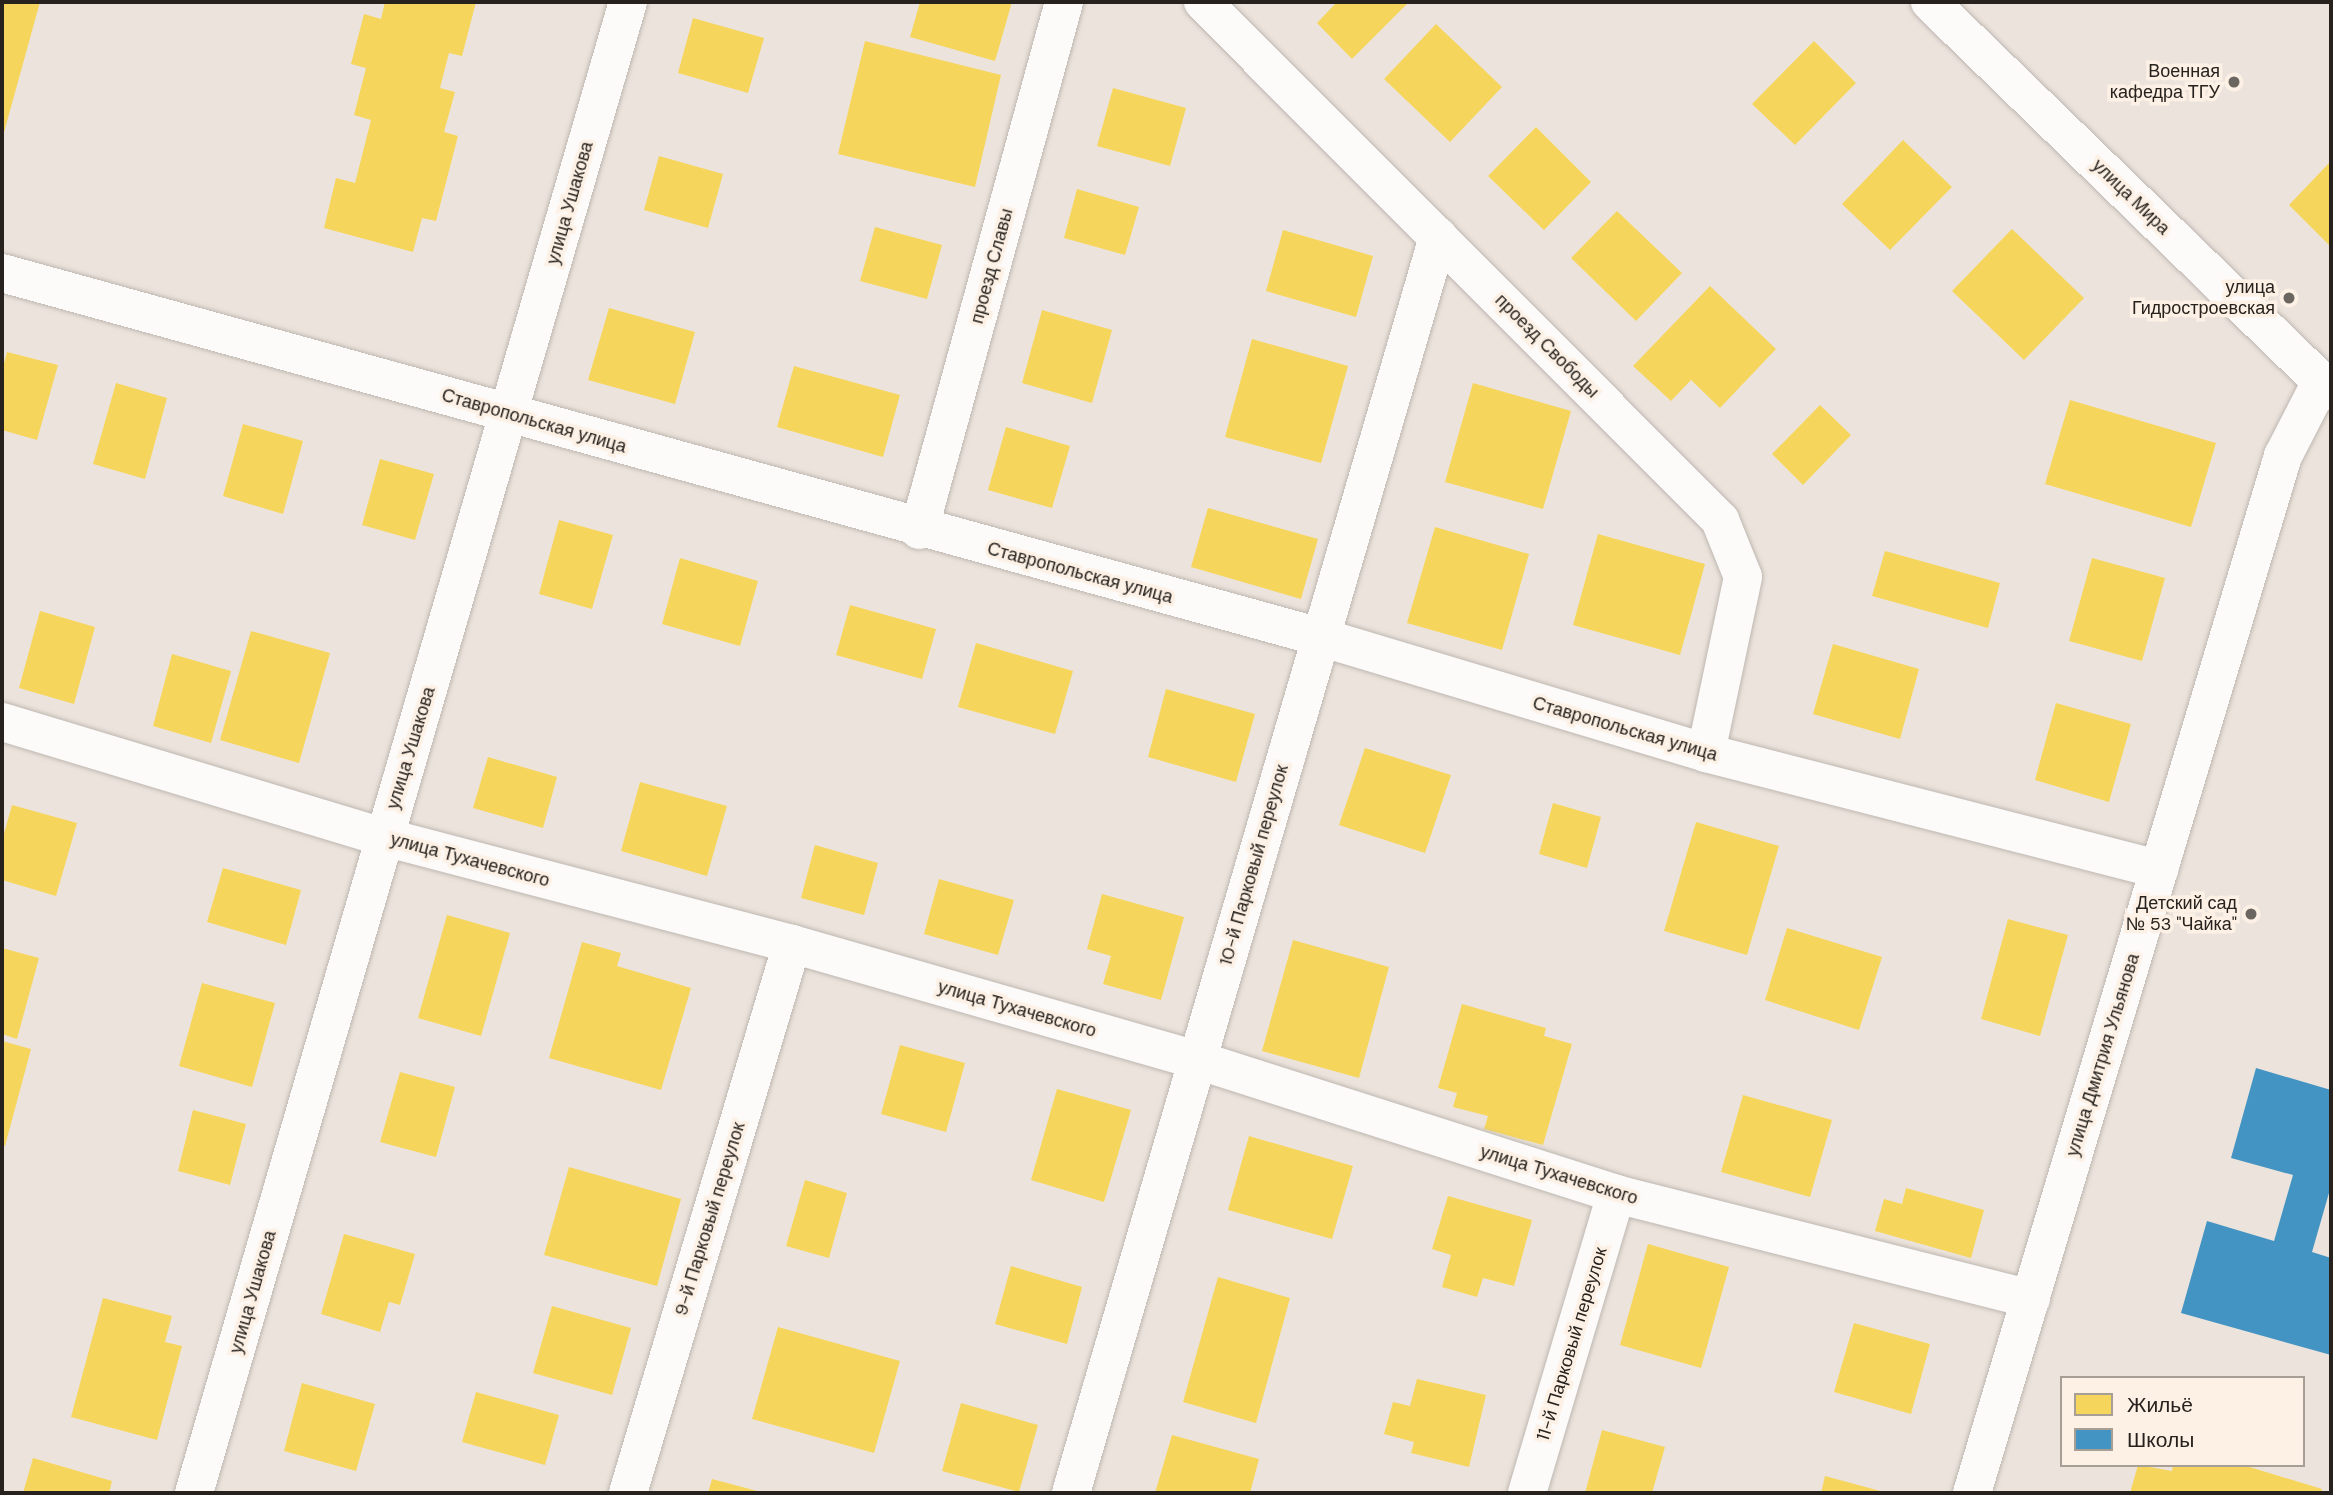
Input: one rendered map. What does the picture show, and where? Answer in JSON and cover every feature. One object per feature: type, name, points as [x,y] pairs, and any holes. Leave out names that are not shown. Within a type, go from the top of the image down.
[{"type":"street","name":"улица Ушакова","points":[[194,1493],[384,837],[510,415],[628,2]]},
{"type":"street","name":"проезд Славы","points":[[919,530],[1064,2]]},
{"type":"street","name":"проезд Свободы","points":[[1203,2],[1720,520],[1743,577],[1706,753]]},
{"type":"street","name":"улица Мира","points":[[1930,2],[2326,386]]},
{"type":"street","name":"10-й Парковый переулок","points":[[1071,1493],[1438,237]]},
{"type":"street","name":"Ставропольская улица","points":[[2,273],[919,530],[1320,637],[1706,753],[2159,869]]},
{"type":"street","name":"улица Дмитрия Ульянова","points":[[1972,1493],[2283,456],[2326,386]]},
{"type":"street","name":"улица Тухачевского","points":[[2,722],[384,837],[792,944],[1197,1060],[1616,1194],[2031,1299]]},
{"type":"street","name":"9-й Парковый переулок","points":[[628,1493],[792,944]]},
{"type":"street","name":"11-й Парковый переулок","points":[[1527,1493],[1616,1194]]},
{"type":"building: Жильё","points":[[2,2],[40,2],[3,136],[2,136]]},
{"type":"building: Жильё","points":[[385,2],[476,2],[462,56],[449,53],[440,88],[455,92],[444,132],[458,136],[436,221],[422,218],[413,252],[324,228],[336,178],[355,183],[371,120],[354,115],[366,68],[351,64],[364,14],[381,19]]},
{"type":"building: Жильё","points":[[920,2],[1012,2],[995,61],[910,37]]},
{"type":"building: Жильё","points":[[1337,2],[1409,2],[1352,59],[1317,23]]},
{"type":"building: Жильё","points":[[693,18],[764,38],[748,93],[678,73]]},
{"type":"building: Жильё","points":[[1436,24],[1502,87],[1450,142],[1384,79]]},
{"type":"building: Жильё","points":[[865,41],[1001,75],[975,187],[838,154]]},
{"type":"building: Жильё","points":[[1814,41],[1856,83],[1795,145],[1752,104]]},
{"type":"building: Жильё","points":[[1113,88],[1186,108],[1170,166],[1097,146]]},
{"type":"building: Жильё","points":[[1536,127],[1591,182],[1544,230],[1488,176]]},
{"type":"building: Жильё","points":[[1903,140],[1952,187],[1890,250],[1842,204]]},
{"type":"building: Жильё","points":[[659,156],[723,174],[708,228],[644,210]]},
{"type":"building: Жильё","points":[[2331,161],[2331,247],[2289,205]]},
{"type":"building: Жильё","points":[[1077,189],[1139,207],[1125,255],[1064,238]]},
{"type":"building: Жильё","points":[[1617,211],[1682,273],[1636,321],[1571,258]]},
{"type":"building: Жильё","points":[[875,227],[942,245],[927,299],[860,281]]},
{"type":"building: Жильё","points":[[2012,229],[2084,298],[2024,360],[1952,291]]},
{"type":"building: Жильё","points":[[1283,230],[1373,256],[1356,317],[1266,291]]},
{"type":"building: Жильё","points":[[1710,286],[1776,349],[1720,408],[1691,380],[1671,401],[1633,366]]},
{"type":"building: Жильё","points":[[609,308],[695,332],[675,404],[588,380]]},
{"type":"building: Жильё","points":[[1042,310],[1112,330],[1092,403],[1022,383]]},
{"type":"building: Жильё","points":[[1252,339],[1348,366],[1321,463],[1225,437]]},
{"type":"building: Жильё","points":[[7,352],[58,365],[37,440],[2,430],[2,371]]},
{"type":"building: Жильё","points":[[794,366],[900,395],[883,457],[777,427]]},
{"type":"building: Жильё","points":[[116,383],[167,398],[145,479],[93,464]]},
{"type":"building: Жильё","points":[[1473,383],[1571,411],[1543,509],[1445,482]]},
{"type":"building: Жильё","points":[[2070,400],[2216,443],[2191,527],[2045,484]]},
{"type":"building: Жильё","points":[[1820,405],[1851,435],[1803,485],[1772,454]]},
{"type":"building: Жильё","points":[[243,424],[303,441],[283,514],[223,496]]},
{"type":"building: Жильё","points":[[1006,427],[1070,446],[1052,508],[988,490]]},
{"type":"building: Жильё","points":[[380,459],[434,474],[415,540],[362,525]]},
{"type":"building: Жильё","points":[[1208,508],[1318,539],[1301,599],[1191,567]]},
{"type":"building: Жильё","points":[[559,520],[613,535],[592,609],[539,594]]},
{"type":"building: Жильё","points":[[1435,527],[1529,554],[1502,650],[1407,623]]},
{"type":"building: Жильё","points":[[1598,534],[1705,564],[1680,655],[1573,625]]},
{"type":"building: Жильё","points":[[1885,551],[2000,583],[1988,628],[1872,596]]},
{"type":"building: Жильё","points":[[680,558],[758,581],[740,646],[662,624]]},
{"type":"building: Жильё","points":[[2092,558],[2165,578],[2142,661],[2069,641]]},
{"type":"building: Жильё","points":[[850,605],[936,629],[922,679],[836,655]]},
{"type":"building: Жильё","points":[[40,611],[95,627],[74,704],[19,688]]},
{"type":"building: Жильё","points":[[251,631],[330,653],[299,763],[220,740]]},
{"type":"building: Жильё","points":[[976,643],[1073,671],[1055,734],[958,707]]},
{"type":"building: Жильё","points":[[1833,644],[1919,669],[1900,739],[1813,714]]},
{"type":"building: Жильё","points":[[172,654],[231,671],[211,743],[153,726]]},
{"type":"building: Жильё","points":[[1166,689],[1255,714],[1236,782],[1148,757]]},
{"type":"building: Жильё","points":[[2056,703],[2131,724],[2109,802],[2035,780]]},
{"type":"building: Жильё","points":[[1365,748],[1451,775],[1425,853],[1339,825]]},
{"type":"building: Жильё","points":[[488,757],[557,777],[543,828],[473,808]]},
{"type":"building: Жильё","points":[[640,782],[727,806],[707,876],[621,851]]},
{"type":"building: Жильё","points":[[1553,803],[1601,817],[1587,868],[1539,854]]},
{"type":"building: Жильё","points":[[12,805],[77,823],[56,896],[2,880],[2,841]]},
{"type":"building: Жильё","points":[[1696,822],[1779,846],[1747,955],[1664,931]]},
{"type":"building: Жильё","points":[[815,845],[878,863],[864,915],[801,898]]},
{"type":"building: Жильё","points":[[223,868],[301,890],[286,945],[207,922]]},
{"type":"building: Жильё","points":[[939,879],[1014,900],[998,955],[924,934]]},
{"type":"building: Жильё","points":[[1102,894],[1184,917],[1161,1000],[1103,984],[1111,956],[1087,949]]},
{"type":"building: Жильё","points":[[447,915],[510,933],[481,1036],[418,1018]]},
{"type":"building: Жильё","points":[[2008,919],[2068,935],[2040,1036],[1981,1019]]},
{"type":"building: Жильё","points":[[1787,928],[1882,957],[1859,1030],[1765,1000]]},
{"type":"building: Жильё","points":[[1293,940],[1389,967],[1359,1078],[1262,1051]]},
{"type":"building: Жильё","points":[[582,942],[621,953],[617,966],[691,988],[661,1090],[549,1058]]},
{"type":"building: Жильё","points":[[2,948],[39,958],[17,1039],[2,1034]]},
{"type":"building: Жильё","points":[[202,983],[275,1003],[252,1087],[179,1066]]},
{"type":"building: Жильё","points":[[1462,1004],[1546,1028],[1544,1036],[1572,1044],[1543,1145],[1484,1129],[1488,1116],[1453,1107],[1457,1093],[1438,1088]]},
{"type":"building: Жильё","points":[[2,1041],[31,1049],[5,1146],[2,1145]]},
{"type":"building: Жильё","points":[[900,1045],[965,1063],[946,1132],[881,1114]]},
{"type":"building: Жильё","points":[[400,1072],[455,1087],[436,1157],[380,1142]]},
{"type":"building: Жильё","points":[[1057,1089],[1131,1110],[1104,1202],[1031,1180]]},
{"type":"building: Жильё","points":[[1743,1095],[1832,1120],[1810,1197],[1721,1172]]},
{"type":"building: Жильё","points":[[193,1110],[246,1124],[230,1185],[178,1171]]},
{"type":"building: Жильё","points":[[1249,1136],[1353,1166],[1332,1239],[1228,1210]]},
{"type":"building: Жильё","points":[[569,1167],[681,1199],[657,1286],[544,1255]]},
{"type":"building: Жильё","points":[[805,1180],[847,1193],[829,1258],[786,1246]]},
{"type":"building: Жильё","points":[[1906,1188],[1984,1210],[1971,1258],[1875,1231],[1884,1199],[1902,1204]]},
{"type":"building: Жильё","points":[[1448,1196],[1532,1220],[1514,1286],[1483,1278],[1477,1297],[1442,1287],[1451,1255],[1432,1249]]},
{"type":"building: Жильё","points":[[344,1234],[415,1254],[400,1305],[389,1302],[380,1332],[321,1314]]},
{"type":"building: Жильё","points":[[1648,1244],[1729,1267],[1701,1368],[1620,1345]]},
{"type":"building: Жильё","points":[[1011,1266],[1082,1287],[1067,1344],[995,1324]]},
{"type":"building: Жильё","points":[[1218,1277],[1290,1298],[1256,1423],[1183,1402]]},
{"type":"building: Жильё","points":[[103,1298],[172,1316],[165,1342],[182,1346],[157,1440],[71,1417]]},
{"type":"building: Жильё","points":[[552,1306],[631,1328],[612,1395],[533,1373]]},
{"type":"building: Жильё","points":[[1854,1323],[1930,1344],[1911,1414],[1834,1392]]},
{"type":"building: Жильё","points":[[778,1327],[900,1361],[874,1453],[752,1419]]},
{"type":"building: Жильё","points":[[1417,1379],[1486,1395],[1469,1467],[1411,1453],[1414,1442],[1384,1434],[1393,1402],[1410,1406]]},
{"type":"building: Жильё","points":[[302,1383],[375,1404],[356,1471],[284,1451]]},
{"type":"building: Жильё","points":[[476,1392],[559,1415],[545,1465],[462,1442]]},
{"type":"building: Жильё","points":[[961,1403],[1038,1425],[1019,1492],[942,1471]]},
{"type":"building: Жильё","points":[[1602,1430],[1665,1447],[1652,1493],[1585,1493]]},
{"type":"building: Жильё","points":[[1172,1435],[1259,1459],[1250,1493],[1155,1493]]},
{"type":"building: Жильё","points":[[33,1458],[112,1481],[109,1493],[23,1493]]},
{"type":"building: Жильё","points":[[2137,1467],[2172,1471],[2173,1467],[2250,1467],[2322,1489],[2321,1493],[2130,1493]]},
{"type":"building: Жильё","points":[[1825,1476],[1884,1492],[1884,1493],[1821,1493]]},
{"type":"building: Жильё","points":[[712,1479],[761,1492],[761,1493],[708,1493]]},
{"type":"building: Школы","points":[[2256,1068],[2331,1090],[2331,1186],[2312,1252],[2331,1258],[2331,1355],[2181,1313],[2207,1221],[2274,1241],[2293,1175],[2231,1158]]},
{"type":"place","name":"Военная кафедра ТГУ","points":[[2234,82]]},
{"type":"place","name":"улица Гидростроевская","points":[[2289,298]]},
{"type":"place","name":"Детский сад № 53 \"Чайка\"","points":[[2251,914]]}]
